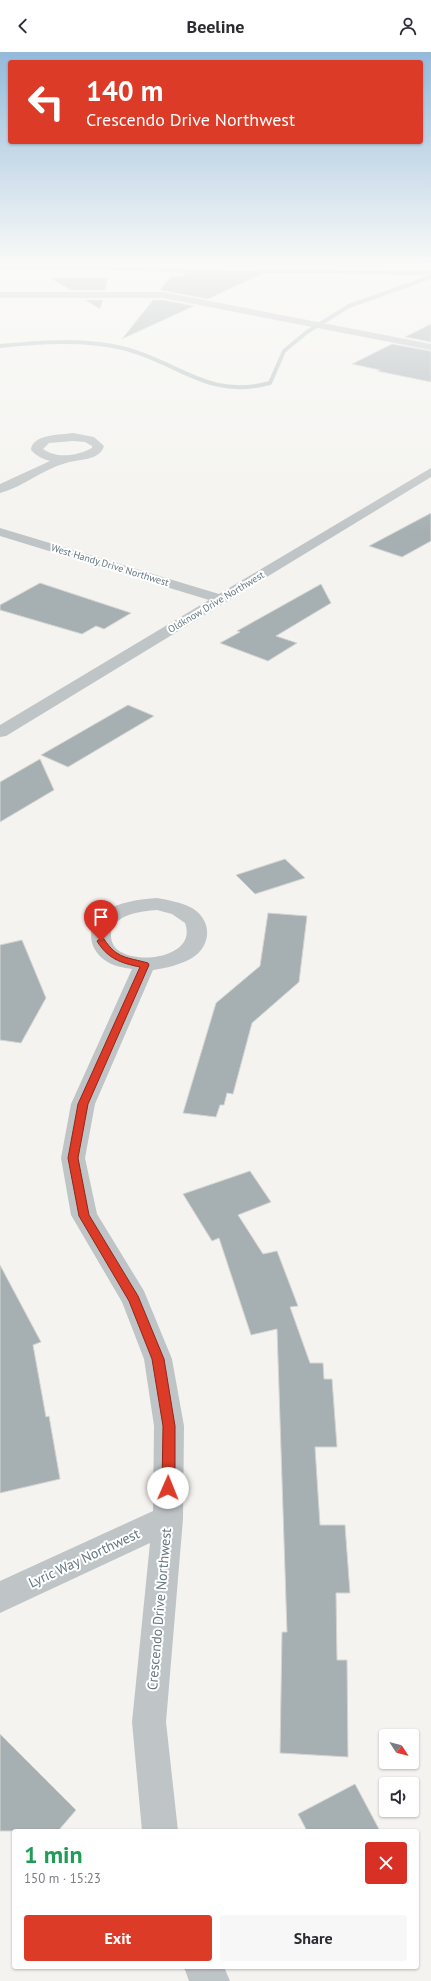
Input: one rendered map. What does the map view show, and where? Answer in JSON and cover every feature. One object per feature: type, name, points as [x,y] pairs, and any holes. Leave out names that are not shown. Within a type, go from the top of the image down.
[{"type":"street","points":[[0,489],[64,459]]},
{"type":"street","name":"Oldknow Drive Northwest","points":[[0,732],[431,472]]},
{"type":"street","name":"West Handy Drive Northwest","points":[[0,532],[221,599]]},
{"type":"street","name":"Crescendo Drive Northwest","points":[[145,965],[83,1104],[73,1158],[84,1216],[134,1299],[158,1359],[169,1426],[168,1519],[149,1722],[160,1829]]},
{"type":"street","name":"Lyric Way Northwest","points":[[0,1597],[168,1519]]},
{"type":"street","points":[[204,1969],[210,1981]]},
{"type":"building","points":[[376,352],[431,352],[431,382],[377,371],[380,370],[352,364]]},
{"type":"building","points":[[431,513],[431,541],[402,557],[369,546]]},
{"type":"building","points":[[40,583],[131,613],[104,629],[96,626],[82,634],[0,610],[0,605]]},
{"type":"building","points":[[321,584],[331,603],[276,636],[297,643],[268,661],[220,643],[240,632],[237,631]]},
{"type":"building","points":[[128,705],[154,716],[68,767],[41,755]]},
{"type":"building","points":[[40,759],[54,790],[0,822],[0,782]]},
{"type":"building","points":[[285,859],[305,878],[255,894],[236,875]]},
{"type":"building","points":[[268,913],[307,916],[299,982],[252,1023],[233,1094],[227,1093],[224,1105],[220,1105],[216,1117],[183,1113],[216,1003],[260,966]]},
{"type":"building","points":[[22,940],[46,998],[21,1043],[0,1040],[0,945]]},
{"type":"building","points":[[250,1171],[271,1202],[238,1215],[263,1254],[277,1251],[298,1306],[290,1307],[310,1363],[323,1363],[324,1379],[332,1379],[337,1447],[315,1447],[320,1525],[345,1525],[350,1593],[336,1593],[337,1660],[347,1660],[348,1757],[280,1753],[282,1632],[287,1632],[277,1329],[251,1335],[219,1238],[212,1241],[183,1194]]},
{"type":"building","points":[[0,1265],[41,1342],[33,1345],[46,1417],[49,1416],[60,1479],[0,1493]]},
{"type":"building","points":[[0,1734],[76,1810],[60,1829],[12,1829],[12,1831],[0,1831]]},
{"type":"building","points":[[355,1784],[379,1829],[306,1829],[298,1814]]},
{"type":"waterway","points":[[135,352],[160,361],[193,377],[228,387],[248,387],[270,383],[284,352]]},
{"type":"route","points":[[101,941],[106,950],[116,957],[145,965],[83,1104],[73,1158],[84,1216],[134,1299],[158,1359],[169,1426],[168,1488]]}]
